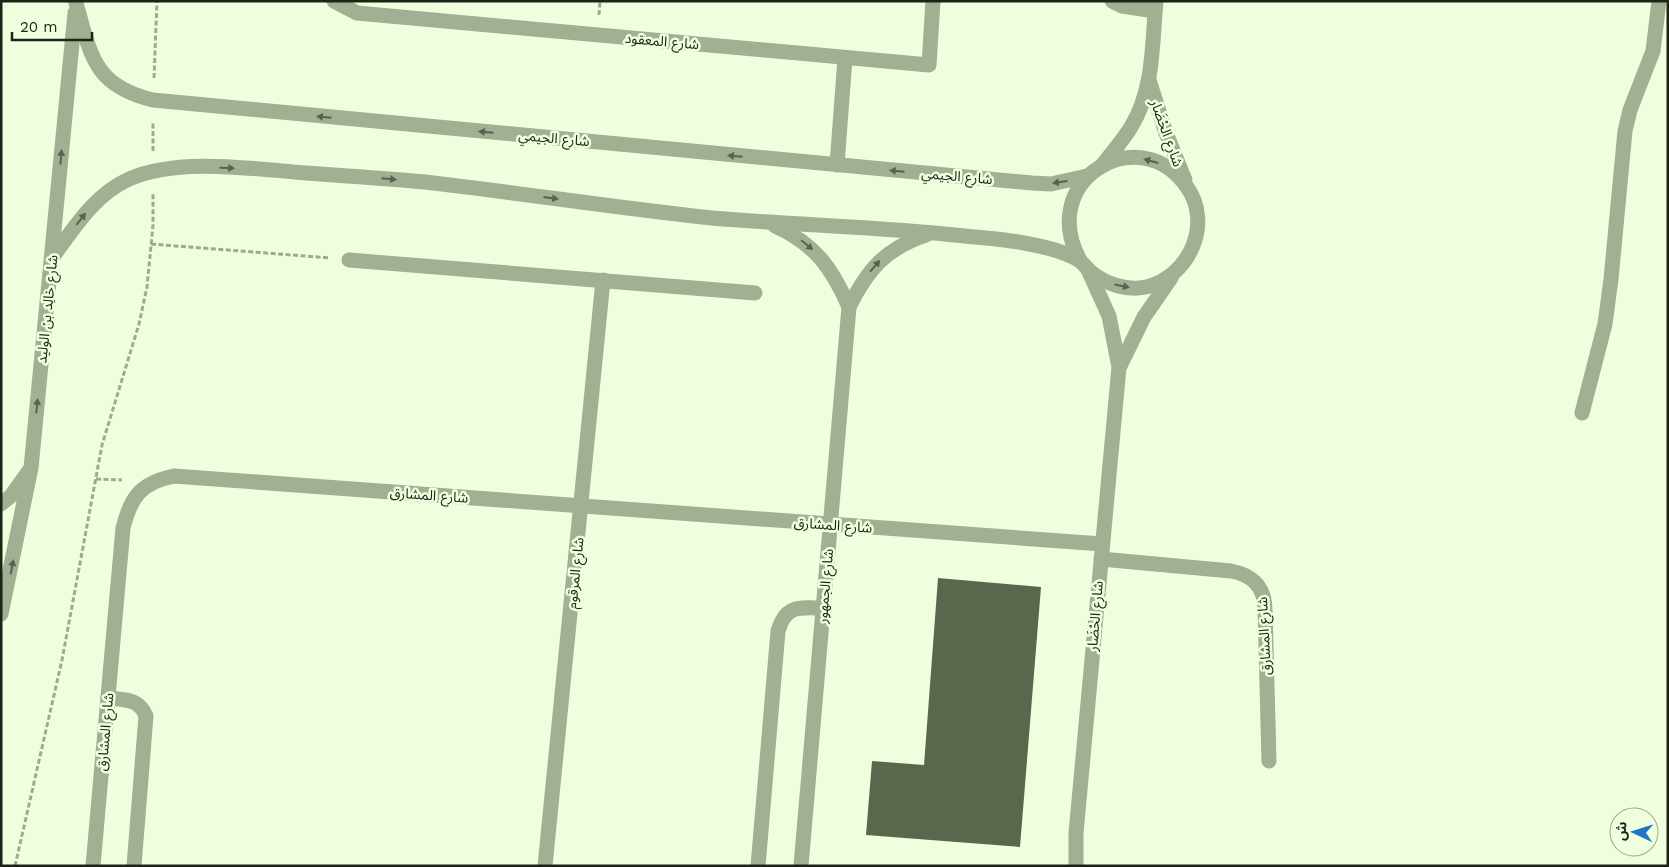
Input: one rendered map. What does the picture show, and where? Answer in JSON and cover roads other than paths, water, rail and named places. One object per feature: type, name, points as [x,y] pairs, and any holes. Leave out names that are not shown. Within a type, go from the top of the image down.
[{"type":"street","name":"شارع المعقود","points":[[334,1],[357,13],[929,65],[934,1]]},
{"type":"street","points":[[1112,1],[1122,6],[1156,6]]},
{"type":"street","points":[[1582,413],[1605,324],[1625,131],[1630,110],[1653,51],[1659,1]]},
{"type":"street","name":"شارع الجيمي","points":[[76,2],[90,52],[102,71],[119,87],[134,95],[154,100],[1032,183],[1051,184],[1087,176]]},
{"type":"street","name":"شارع خالِد بن الوليد","points":[[1,614],[31,468],[76,2]]},
{"type":"street","name":"شارع الحْضَار","points":[[1102,166],[1132,125],[1142,102],[1149,78],[1156,6]]},
{"type":"street","points":[[838,165],[845,58]]},
{"type":"street","name":"شارع الحْضَار","points":[[1149,78],[1166,133],[1187,186]]},
{"type":"street","points":[[52,258],[83,215],[99,199],[128,180],[153,172],[192,167],[388,179],[680,214],[765,222],[934,232],[1022,242],[1062,253],[1084,265],[1100,279],[1115,285],[1131,288],[1147,286],[1163,280],[1185,262],[1196,238],[1197,211],[1187,186],[1174,172],[1158,162],[1139,158],[1119,159],[1102,166],[1087,176],[1078,189],[1068,218],[1069,233],[1084,265]]},
{"type":"street","name":"شارع الجمهور","points":[[765,222],[793,234],[818,254],[836,278],[848,307]]},
{"type":"street","name":"شارع الجمهور","points":[[801,866],[848,307],[862,280],[881,258],[906,242],[934,232]]},
{"type":"street","points":[[349,260],[755,293]]},
{"type":"street","name":"شارع الحْضَار","points":[[1076,866],[1076,833],[1101,552],[1120,367],[1109,316],[1100,292],[1084,265]]},
{"type":"street","name":"شارع الحْضَار","points":[[1120,367],[1144,317],[1176,271]]},
{"type":"street","name":"شارع المرقوم","points":[[545,866],[603,280]]},
{"type":"street","points":[[1,504],[11,496],[31,468]]},
{"type":"street","name":"شارع المشارق","points":[[92,866],[123,528],[128,507],[140,490],[155,480],[174,476],[830,525],[1101,552],[1231,571],[1249,576],[1256,582],[1265,598],[1268,761]]},
{"type":"street","points":[[758,866],[778,631],[786,613],[794,608],[823,608]]},
{"type":"street","points":[[108,698],[133,701],[143,708],[146,716],[134,866]]}]
